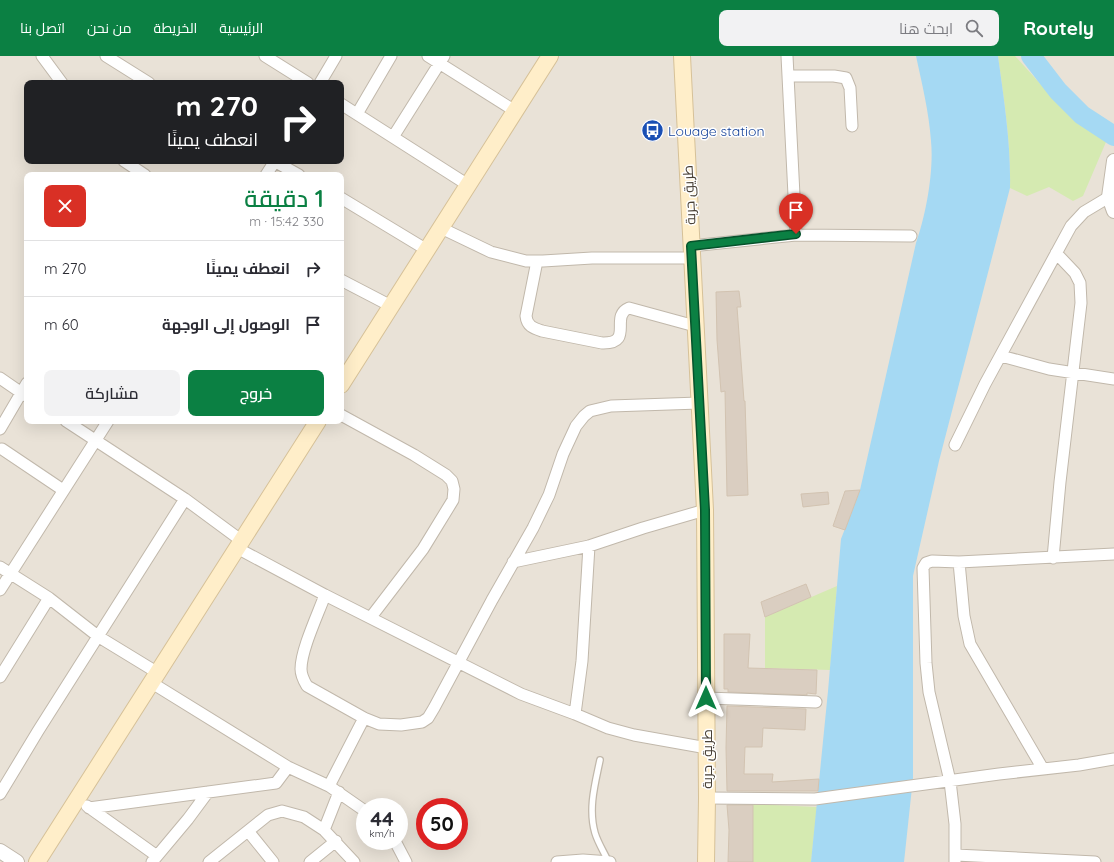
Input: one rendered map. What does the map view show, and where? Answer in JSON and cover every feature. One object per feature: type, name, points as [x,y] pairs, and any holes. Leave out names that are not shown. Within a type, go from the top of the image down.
[{"type":"main road","points":[[344,380],[550,56]]},
{"type":"main road","name":"طريق جربة","points":[[682,56],[705,510],[706,862]]},
{"type":"main road","points":[[37,862],[83,804],[155,678],[240,545],[312,424]]},
{"type":"street","points":[[42,56],[60,80]]},
{"type":"street","points":[[106,56],[144,80]]},
{"type":"street","points":[[265,56],[303,80]]},
{"type":"street","points":[[322,80],[336,56]]},
{"type":"street","points":[[357,114],[391,56]]},
{"type":"street","points":[[428,56],[441,59],[515,111]]},
{"type":"street","points":[[787,56],[796,234]]},
{"type":"street","points":[[393,136],[441,59]]},
{"type":"street","points":[[788,76],[834,76],[846,78],[850,88],[852,126]]},
{"type":"street","points":[[344,106],[468,185]]},
{"type":"street","points":[[1114,161],[1109,197],[1114,211]]},
{"type":"street","points":[[128,164],[140,172]]},
{"type":"street","points":[[279,164],[294,172]]},
{"type":"street","points":[[955,445],[1065,235],[1077,218],[1092,206],[1109,197]]},
{"type":"street","points":[[344,200],[427,250]]},
{"type":"street","points":[[441,228],[491,252],[512,258],[536,261],[691,252],[796,234],[911,236]]},
{"type":"street","points":[[1052,558],[1081,303],[1080,283],[1075,273],[1056,253]]},
{"type":"street","points":[[536,261],[526,316],[527,321],[533,328],[602,344],[609,344],[618,339],[620,333],[621,316],[625,310],[629,308],[695,326]]},
{"type":"street","points":[[344,282],[391,306]]},
{"type":"street","points":[[1001,356],[1072,373],[1114,379]]},
{"type":"street","points":[[0,378],[24,394],[0,429]]},
{"type":"street","points":[[325,595],[302,657],[302,679],[307,686],[364,718],[379,724],[389,726],[422,722],[428,718],[434,708],[533,528],[549,495],[563,454],[576,426],[584,416],[597,408],[611,406],[699,403]]},
{"type":"street","points":[[344,417],[414,455],[446,475],[452,481],[454,489],[453,500],[431,536],[405,574],[371,617]]},
{"type":"street","points":[[71,424],[96,439],[185,499],[240,545],[325,595],[460,662],[520,694],[608,728],[634,736],[706,748]]},
{"type":"street","points":[[0,590],[106,424]]},
{"type":"street","points":[[2,450],[63,490]]},
{"type":"street","points":[[0,794],[38,731],[185,499]]},
{"type":"street","points":[[513,562],[589,546],[705,510]]},
{"type":"street","points":[[575,714],[582,661],[589,546]]},
{"type":"street","points":[[1095,862],[956,859],[955,824],[950,781],[929,692],[926,663],[923,568],[926,563],[932,561],[959,562],[1114,554]]},
{"type":"street","points":[[959,562],[964,616],[970,644],[1043,769]]},
{"type":"street","points":[[0,567],[50,598],[98,637],[155,678],[288,767],[340,792],[356,804]]},
{"type":"street","points":[[0,677],[50,598]]},
{"type":"street","points":[[706,698],[816,702]]},
{"type":"street","points":[[329,786],[364,718]]},
{"type":"street","points":[[707,798],[815,798],[1114,759]]},
{"type":"street","points":[[83,804],[208,792],[276,783],[288,767]]},
{"type":"street","points":[[83,804],[155,859],[208,792]]},
{"type":"street","points":[[324,830],[340,792]]},
{"type":"street","points":[[210,862],[268,815],[274,812],[282,811],[304,817],[324,830],[336,841],[354,862]]},
{"type":"street","points":[[248,831],[273,862]]},
{"type":"street","points":[[310,862],[336,841]]},
{"type":"street","points":[[400,850],[406,862]]},
{"type":"street","points":[[0,851],[17,862]]},
{"type":"street","points":[[557,862],[583,860],[609,862]]},
{"type":"lane","points":[[600,760],[593,798],[592,817],[595,834],[609,862]]},
{"type":"shaded area","points":[[0,56],[1114,56],[1114,862],[0,862]]},
{"type":"green space","points":[[998,56],[1015,56],[1075,120],[1106,142],[1083,196],[1073,201],[1049,187],[1027,196],[1010,188],[1008,138]]},
{"type":"green space","points":[[837,586],[830,670],[765,668],[765,617]]},
{"type":"green space","points":[[753,804],[817,807],[811,862],[753,862]]},
{"type":"water","points":[[916,56],[998,56],[1008,138],[1010,188],[939,461],[913,576],[913,778],[904,862],[811,862],[841,539],[860,490],[916,243],[923,219],[930,179],[932,153],[929,119]]},
{"type":"building","points":[[739,291],[741,307],[737,307],[745,401],[748,495],[727,496],[725,391],[721,392],[717,340],[716,292]]},
{"type":"building","points":[[860,490],[845,530],[833,526],[845,491]]},
{"type":"building","points":[[828,492],[829,504],[803,507],[801,494]]},
{"type":"building","points":[[806,584],[811,597],[765,617],[761,602]]},
{"type":"building","points":[[724,634],[750,634],[748,668],[817,670],[816,694],[807,693],[807,695],[728,692],[728,689],[724,689]]},
{"type":"building","points":[[727,706],[806,709],[805,730],[763,728],[762,747],[745,747],[744,774],[773,774],[772,782],[819,779],[818,791],[727,791]]},
{"type":"building","points":[[727,805],[753,805],[753,862],[728,862],[729,830]]},
{"type":"waterway","points":[[1031,56],[1058,91],[1082,115],[1114,136]]},
{"type":"place","name":"Louage station","points":[[653,131]]},
{"type":"route","points":[[706,698],[705,510],[691,246],[796,234]]}]
